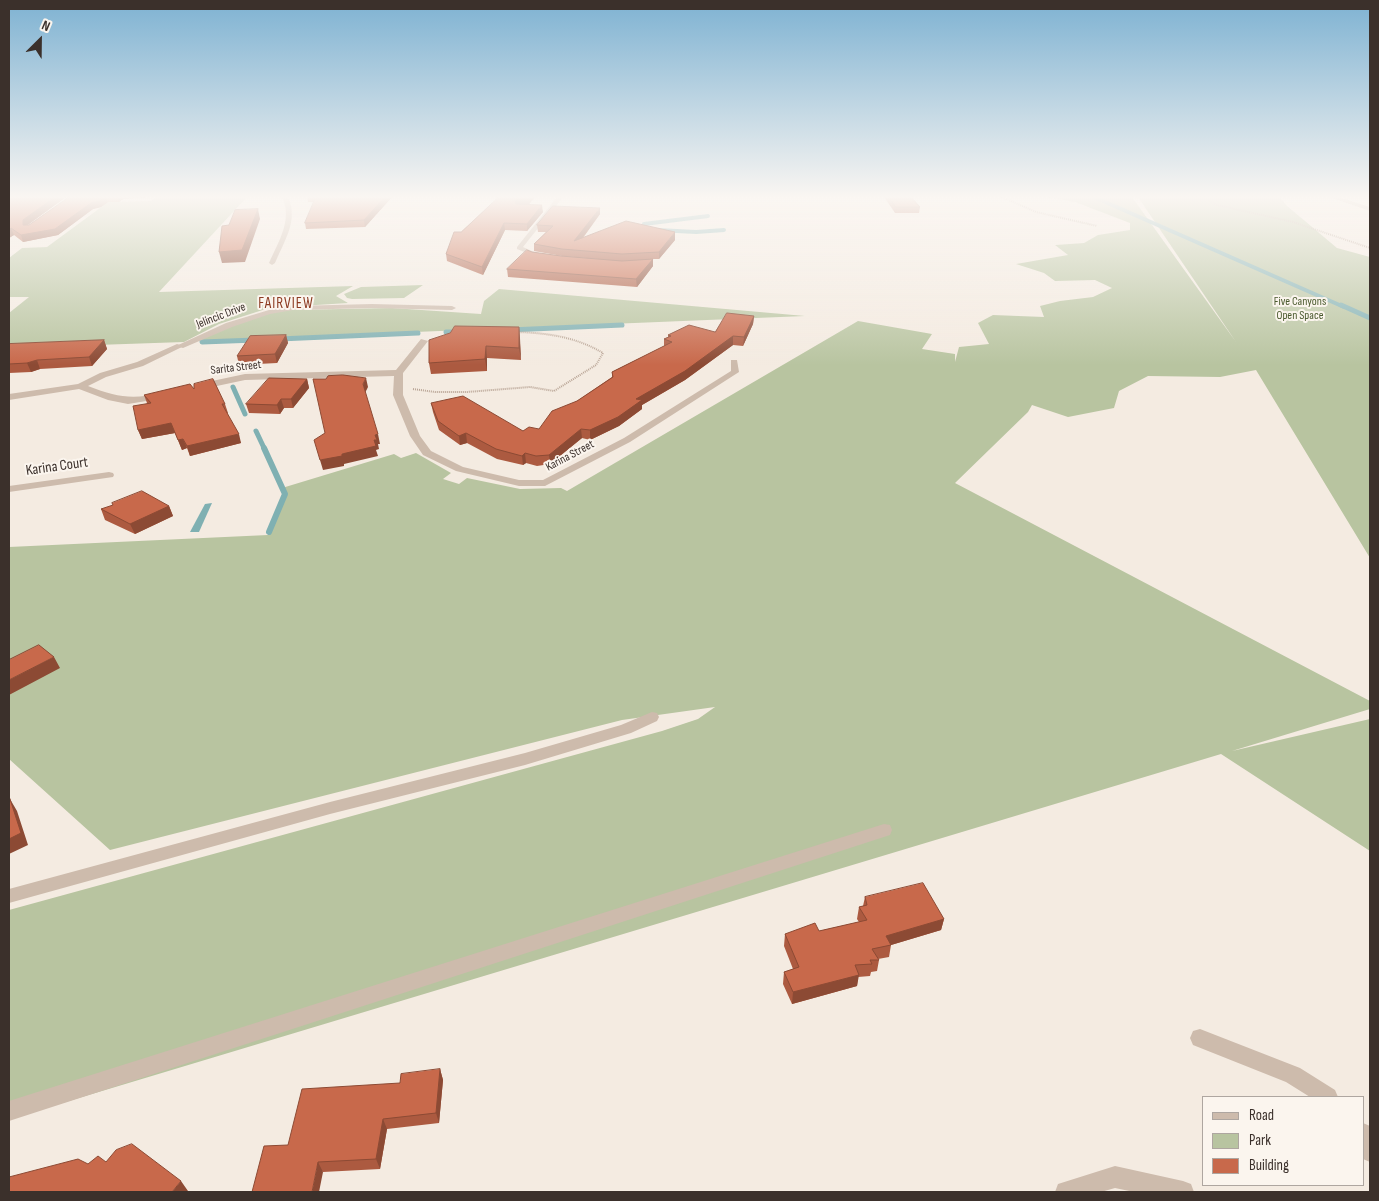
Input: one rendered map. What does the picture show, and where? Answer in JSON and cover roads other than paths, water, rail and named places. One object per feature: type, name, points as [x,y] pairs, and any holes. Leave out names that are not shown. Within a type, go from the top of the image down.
[{"type":"street","points":[[272,264],[277,253]]},
{"type":"street","points":[[528,253],[535,257],[553,259]]},
{"type":"street","name":"Jelincic Drive","points":[[9,397],[80,386],[103,375],[140,364],[229,325],[270,312],[293,308],[372,306],[452,308]]},
{"type":"street","points":[[399,373],[424,341]]},
{"type":"street","name":"Karina Street","points":[[399,373],[398,395],[415,436],[427,453],[460,469],[519,483],[545,483],[627,440],[735,372],[734,362]]},
{"type":"street","name":"Sarita Street","points":[[191,389],[245,377],[399,373]]},
{"type":"street","points":[[80,386],[116,401],[132,402],[173,393]]},
{"type":"street","name":"Karina Court","points":[[9,490],[109,475]]},
{"type":"street","points":[[9,896],[330,808],[525,759],[626,729],[652,717]]},
{"type":"street","points":[[9,1111],[884,830]]},
{"type":"street","points":[[1200,1038],[1293,1075],[1326,1096]]},
{"type":"street","points":[[1364,1136],[1370,1151]]},
{"type":"street","points":[[1066,1192],[1114,1177],[1183,1192]]},
{"type":"water","points":[[212,503],[199,532],[190,532],[205,504]]},
{"type":"waterway","points":[[1221,253],[1344,307]]},
{"type":"waterway","points":[[1341,305],[1370,318]]},
{"type":"waterway","points":[[510,330],[622,325]]},
{"type":"waterway","points":[[446,332],[459,332]]},
{"type":"waterway","points":[[279,339],[418,333]]},
{"type":"waterway","points":[[202,342],[256,340]]},
{"type":"waterway","points":[[233,387],[245,414]]},
{"type":"waterway","points":[[256,431],[265,450]]},
{"type":"waterway","points":[[264,448],[285,494],[269,532]]},
{"type":"district","name":"FAIRVIEW","points":[[286,304]]},
{"type":"park label","name":"Five Canyons Open Space","points":[[1300,309]]}]
